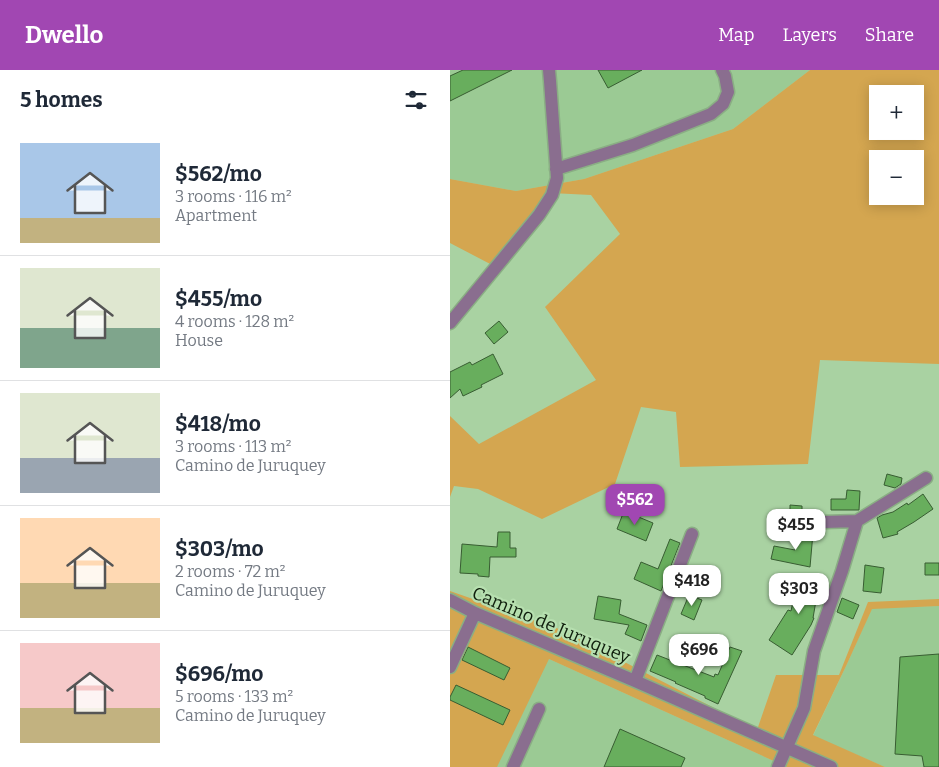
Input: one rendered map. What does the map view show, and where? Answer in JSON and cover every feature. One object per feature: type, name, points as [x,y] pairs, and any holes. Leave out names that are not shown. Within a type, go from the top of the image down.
[{"type":"street","points":[[450,323],[539,215],[552,195],[557,178],[548,70]]},
{"type":"street","points":[[556,169],[633,145],[711,114],[723,104],[728,92],[722,70]]},
{"type":"street","points":[[792,523],[857,521],[926,478]]},
{"type":"street","points":[[778,767],[804,708],[814,651],[842,572],[857,521]]},
{"type":"street","points":[[635,681],[692,534]]},
{"type":"street","name":"Camino de Juruquey","points":[[450,600],[475,613],[831,767]]},
{"type":"street","points":[[450,667],[475,613]]},
{"type":"street","points":[[513,767],[539,710]]},
{"type":"shaded area","points":[[450,70],[810,70],[733,129],[584,179],[516,191],[450,179]]},
{"type":"shaded area","points":[[810,70],[939,70],[939,364],[820,360],[808,464],[680,467],[676,412],[641,407],[615,484],[542,519],[478,489],[454,486],[450,497],[450,416],[479,444],[596,380],[545,307],[620,234],[591,195],[551,193],[494,266],[450,243],[450,179],[516,191],[584,179],[733,129]]},
{"type":"shaded area","points":[[450,591],[562,630],[757,730],[776,675],[839,675],[868,602],[939,599],[939,606],[872,609],[813,735],[885,767],[787,767],[549,659],[497,767],[450,767]]},
{"type":"shaded area","points":[[939,606],[939,767],[885,767],[813,736],[872,608]]},
{"type":"shaded area","points":[[549,659],[787,767],[450,767]]},
{"type":"building","points":[[463,70],[512,70],[450,101],[450,76]]},
{"type":"building","points":[[598,70],[642,70],[608,88]]},
{"type":"building","points":[[499,321],[508,332],[494,344],[485,333]]},
{"type":"building","points":[[493,354],[503,374],[463,396],[460,389],[450,398],[450,372],[470,362],[472,365]]},
{"type":"building","points":[[887,474],[902,478],[901,484],[895,488],[884,485]]},
{"type":"building","points":[[847,490],[860,491],[859,510],[831,510],[831,499],[846,499]]},
{"type":"building","points":[[923,494],[933,509],[897,532],[898,534],[883,538],[877,518],[893,512],[907,503],[908,505]]},
{"type":"building","points":[[790,505],[802,506],[802,515],[790,515]]},
{"type":"building","points":[[624,511],[653,523],[646,541],[617,529]]},
{"type":"building","points":[[498,532],[510,532],[510,548],[516,548],[516,557],[490,557],[489,577],[460,573],[462,544],[497,547]]},
{"type":"building","points":[[796,532],[813,533],[810,567],[771,559],[774,546],[795,550]]},
{"type":"building","points":[[670,539],[680,543],[661,591],[634,579],[641,562],[658,569]]},
{"type":"building","points":[[925,563],[939,563],[939,575],[925,575]]},
{"type":"building","points":[[865,565],[884,568],[881,593],[863,591]]},
{"type":"building","points":[[801,574],[823,576],[822,590],[818,589],[814,618],[811,625],[792,655],[769,640],[788,610],[791,611],[794,597],[798,598]]},
{"type":"building","points":[[689,595],[702,600],[694,620],[681,614]]},
{"type":"building","points":[[598,596],[621,600],[619,614],[647,625],[641,641],[625,634],[629,625],[594,619]]},
{"type":"building","points":[[842,598],[859,605],[853,619],[837,612]]},
{"type":"building","points":[[468,647],[510,668],[504,680],[462,660]]},
{"type":"building","points":[[730,647],[742,651],[718,704],[705,698],[705,696],[650,671],[657,655],[714,677],[715,674],[718,675]]},
{"type":"building","points":[[939,654],[939,767],[924,767],[922,756],[895,754],[900,657]]},
{"type":"building","points":[[456,685],[510,710],[503,725],[450,700]]},
{"type":"building","points":[[620,729],[685,758],[681,767],[604,767]]}]
